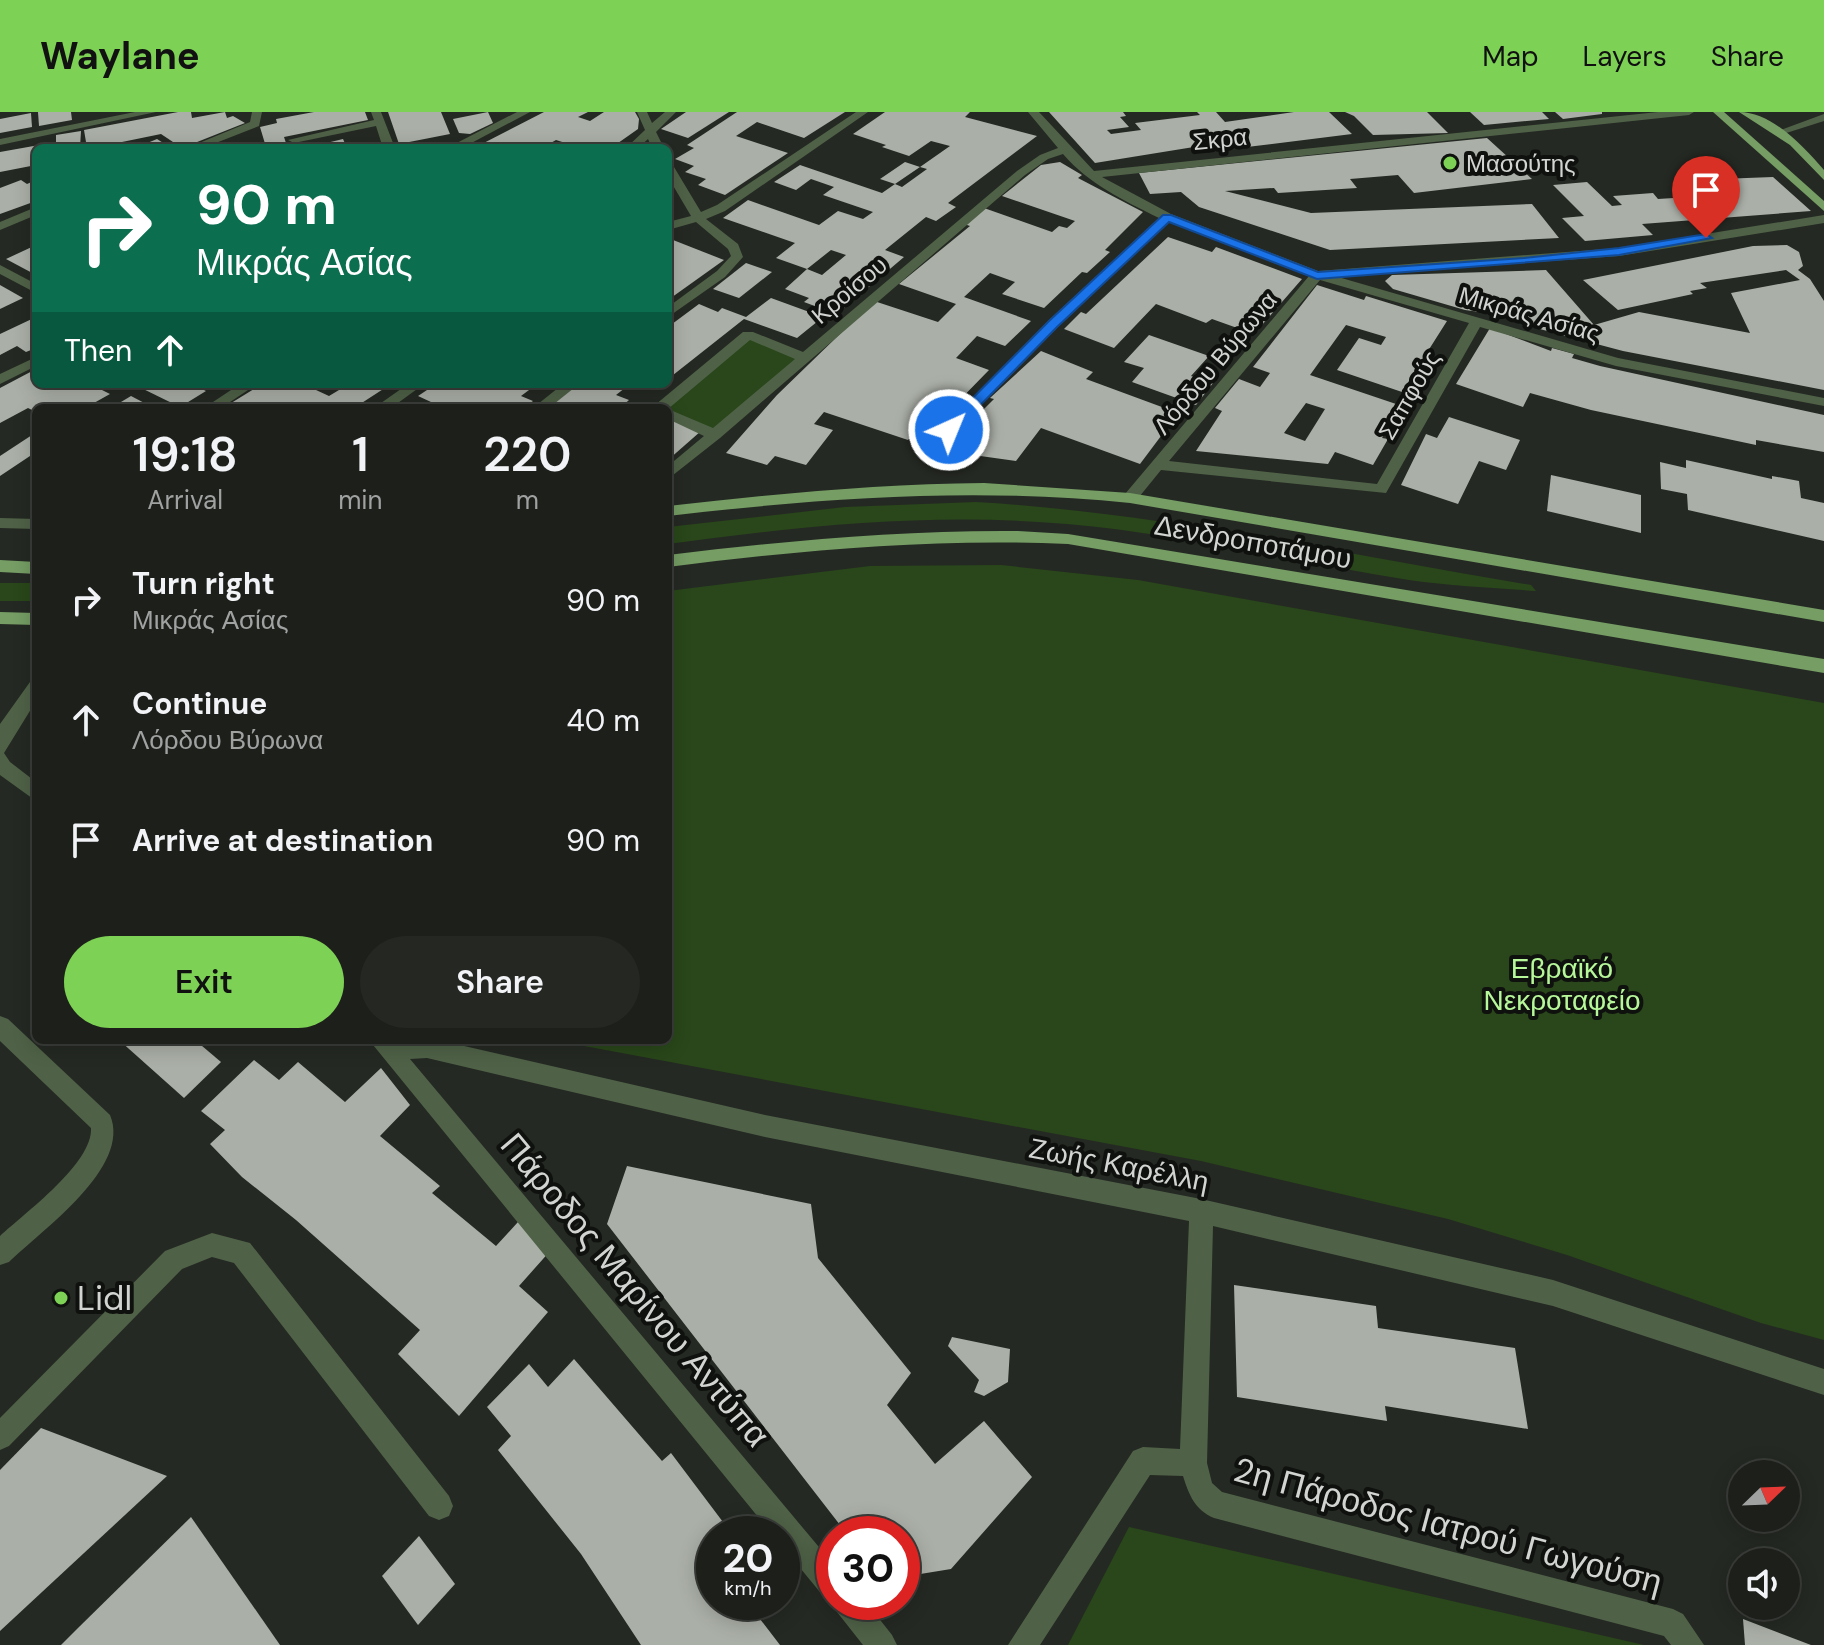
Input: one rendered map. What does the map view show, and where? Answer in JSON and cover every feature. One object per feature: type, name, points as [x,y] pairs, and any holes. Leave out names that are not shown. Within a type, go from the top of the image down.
[{"type":"main road","points":[[1718,112],[1824,207]]},
{"type":"main road","points":[[1744,112],[1824,157]]},
{"type":"main road","points":[[1780,132],[1803,151],[1824,179]]},
{"type":"main road","points":[[1748,137],[1824,179]]},
{"type":"main road","name":"Δενδροποτάμου","points":[[672,511],[794,496],[951,488],[1041,490],[1130,498],[1824,616]]},
{"type":"main road","name":"Δενδροποτάμου","points":[[672,560],[794,545],[898,538],[995,535],[1068,539],[1824,666]]},
{"type":"main road","points":[[0,566],[32,568]]},
{"type":"main road","points":[[0,618],[32,619]]},
{"type":"street","points":[[0,142],[151,112]]},
{"type":"street","points":[[203,144],[255,124],[257,112]]},
{"type":"street","points":[[461,144],[525,112]]},
{"type":"street","points":[[642,112],[656,144]]},
{"type":"street","points":[[636,144],[671,112]]},
{"type":"street","points":[[672,225],[698,218],[748,191],[863,112]]},
{"type":"street","name":"Μικράς Ασίας","points":[[1033,112],[1090,175],[1120,195],[1167,217],[1317,275],[1616,362],[1824,402]]},
{"type":"street","name":"Σκρα","points":[[1090,175],[1689,112]]},
{"type":"street","points":[[294,140],[378,117],[388,144]]},
{"type":"street","points":[[1780,132],[1824,117]]},
{"type":"street","name":"Κροίσου","points":[[672,471],[1021,173],[1044,157],[1065,149]]},
{"type":"street","points":[[672,174],[698,218],[731,244],[737,254],[736,261],[721,274],[672,310]]},
{"type":"street","points":[[0,226],[32,213]]},
{"type":"street","points":[[928,451],[1053,324],[1167,217]]},
{"type":"street","points":[[1317,275],[1619,252],[1824,219]]},
{"type":"street","points":[[0,269],[32,287]]},
{"type":"street","name":"Λόρδου Βύρωνα","points":[[1130,498],[1317,275]]},
{"type":"street","name":"Σαπφούς","points":[[1157,465],[1381,489],[1476,322]]},
{"type":"street","points":[[665,404],[748,335],[803,357]]},
{"type":"street","points":[[0,380],[32,363]]},
{"type":"street","points":[[218,404],[244,388]]},
{"type":"street","points":[[387,404],[411,388]]},
{"type":"street","points":[[545,404],[567,388]]},
{"type":"street","points":[[672,415],[715,435]]},
{"type":"street","points":[[0,523],[28,524]]},
{"type":"street","points":[[0,747],[7,728],[32,693]]},
{"type":"street","points":[[0,759],[2,766],[32,790]]},
{"type":"street","points":[[0,1026],[102,1123],[104,1137],[98,1154],[85,1170],[0,1253]]},
{"type":"street","name":"Ζωής Καρέλλη","points":[[386,1047],[427,1048],[765,1126],[1201,1211],[1553,1293],[1824,1382]]},
{"type":"street","name":"Πάροδος Μαρίνου Αντύπα","points":[[386,1047],[816,1565]]},
{"type":"street","name":"2η Πάροδος Ιατρού Γωγούση","points":[[1201,1211],[1193,1463],[1201,1491],[1214,1504],[1681,1634]]},
{"type":"street","points":[[0,1437],[174,1260],[212,1245],[241,1252],[439,1506]]},
{"type":"street","points":[[1023,1645],[1143,1461],[1193,1463]]},
{"type":"street","points":[[862,1620],[882,1645]]},
{"type":"green space","points":[[748,335],[803,357],[715,435],[672,415],[672,404],[665,404]]},
{"type":"green space","points":[[976,502],[1116,515],[1255,536],[1531,585],[1536,591],[1409,580],[1153,534],[1017,521],[867,523],[672,544],[672,527],[845,507]]},
{"type":"green space","name":"Εβραϊκό Νεκροταφείο","points":[[1001,565],[1138,580],[1824,703],[1824,1340],[1761,1323],[1567,1255],[1448,1219],[1201,1161],[573,1044],[672,1044],[672,591],[870,566]]},
{"type":"green space","points":[[0,583],[32,583],[32,601],[0,601]]},
{"type":"green space","points":[[1129,1527],[1644,1645],[1068,1645]]},
{"type":"building","points":[[38,112],[71,112],[72,120],[39,126]]},
{"type":"building","points":[[178,112],[191,112],[192,118],[225,112],[227,118],[233,116],[245,123],[192,144],[176,144],[161,134],[122,144],[86,144],[84,130]]},
{"type":"building","points":[[314,112],[365,112],[368,120],[284,137],[286,143],[265,144],[260,127],[277,123],[276,119]]},
{"type":"building","points":[[388,112],[441,112],[450,134],[399,144]]},
{"type":"building","points":[[488,112],[493,123],[470,134],[459,133],[453,119]]},
{"type":"building","points":[[544,112],[588,112],[578,117],[590,121],[604,112],[635,112],[639,119],[638,129],[617,144],[568,144],[556,140],[549,144],[482,144]]},
{"type":"building","points":[[686,112],[729,112],[688,138],[661,129]]},
{"type":"building","points":[[737,112],[845,112],[804,138],[757,122],[736,136],[788,153],[725,195],[698,185],[706,179],[685,172],[694,166],[675,159],[694,148],[687,145]]},
{"type":"building","points":[[885,112],[970,112],[965,117],[1037,136],[948,203],[956,207],[936,221],[926,217],[885,250],[904,257],[844,308],[827,302],[820,308],[804,302],[809,298],[785,289],[807,269],[776,258],[795,243],[723,218],[748,200],[819,225],[838,211],[863,219],[873,212],[823,195],[834,187],[811,179],[796,190],[774,182],[800,165],[882,193],[895,184],[902,187],[927,169],[920,167],[950,146],[931,141],[909,156],[853,134]],"holes":[[[831,250],[846,255],[822,275],[807,269]]]},
{"type":"building","points":[[1049,112],[1123,112],[1126,116],[1120,117],[1129,127],[1107,130],[1111,134],[1141,130],[1135,123],[1200,115],[1197,112],[1216,112],[1225,122],[1294,112],[1329,112],[1352,134],[1247,147],[1203,150],[1200,146],[1095,163]]},
{"type":"building","points":[[1345,112],[1427,112],[1448,133],[1373,135],[1354,116]]},
{"type":"building","points":[[1470,112],[1542,112],[1549,119],[1484,125]]},
{"type":"building","points":[[1555,112],[1602,112],[1602,114],[1563,119]]},
{"type":"building","points":[[31,113],[32,127],[0,133],[0,119]]},
{"type":"building","points":[[81,131],[80,144],[45,144],[56,142],[56,135]]},
{"type":"building","points":[[1487,138],[1532,179],[1414,193],[1398,175],[1350,179],[1357,188],[1278,193],[1274,188],[1225,191],[1311,213],[1532,204],[1559,238],[1330,250],[1199,207],[1181,192],[1150,194],[1139,173]]},
{"type":"building","points":[[157,139],[165,144],[145,144]]},
{"type":"building","points":[[343,139],[345,144],[322,144]]},
{"type":"building","points":[[32,146],[32,166],[0,172],[0,152]]},
{"type":"building","points":[[905,162],[920,167],[895,184],[880,179]]},
{"type":"building","points":[[1060,162],[1082,175],[1078,178],[1143,212],[1105,250],[1110,252],[1087,273],[1082,272],[1044,308],[1002,294],[1015,282],[990,273],[964,297],[1031,321],[1005,346],[977,336],[956,358],[989,370],[949,411],[938,406],[908,440],[824,412],[814,424],[833,430],[806,465],[775,456],[767,465],[726,453],[777,395],[874,301],[938,322],[956,304],[899,284],[970,226],[964,224],[984,208],[1052,232],[1059,226],[1067,228],[1075,221],[1002,196],[1041,165]]},
{"type":"building","points":[[1773,177],[1811,211],[1642,224],[1653,235],[1585,241],[1562,218],[1584,216],[1553,185],[1587,182],[1612,206],[1622,205],[1613,196],[1653,193],[1658,199],[1736,194],[1720,179]]},
{"type":"building","points":[[21,180],[27,184],[32,182],[32,202],[0,214],[0,188]]},
{"type":"building","points":[[1168,237],[1212,252],[1216,247],[1302,279],[1254,334],[1212,319],[1206,323],[1156,304],[1114,348],[1064,329],[1081,312],[1086,314]]},
{"type":"building","points":[[672,240],[724,260],[672,297]]},
{"type":"building","points":[[1787,245],[1799,252],[1803,266],[1798,270],[1810,279],[1824,301],[1824,390],[1623,351],[1536,328],[1525,322],[1524,318],[1465,310],[1393,289],[1385,281],[1392,275],[1546,270],[1594,325],[1639,312],[1750,333],[1731,293],[1800,280],[1786,270],[1700,283],[1707,288],[1690,291],[1693,294],[1618,310],[1583,280],[1753,246]]},
{"type":"building","points":[[32,247],[32,273],[6,259]]},
{"type":"building","points":[[746,263],[772,272],[739,298],[713,289]]},
{"type":"building","points":[[0,285],[23,298],[0,309]]},
{"type":"building","points":[[1317,285],[1364,300],[1366,296],[1447,321],[1402,392],[1337,370],[1359,338],[1381,345],[1386,337],[1346,325],[1310,375],[1402,406],[1382,438],[1388,439],[1373,465],[1335,452],[1328,464],[1196,451],[1222,411],[1215,408],[1239,379],[1260,387],[1270,373],[1253,367]],"holes":[[[1306,403],[1325,409],[1305,441],[1284,433]]]},
{"type":"building","points":[[771,298],[823,317],[797,338],[744,319],[672,376],[672,324],[699,304],[718,312],[722,308],[746,317]]},
{"type":"building","points":[[32,319],[32,350],[26,352],[17,346],[0,355],[0,334]]},
{"type":"building","points":[[1490,328],[1551,351],[1552,348],[1574,354],[1572,358],[1600,366],[1824,415],[1824,452],[1756,440],[1756,445],[1591,410],[1530,393],[1523,407],[1456,384]]},
{"type":"building","points":[[1149,335],[1209,356],[1191,376],[1213,383],[1196,405],[1132,382],[1144,368],[1124,362]]},
{"type":"building","points":[[1041,351],[1093,372],[1086,379],[1170,410],[1156,429],[1164,432],[1140,464],[1041,428],[1016,461],[966,454],[948,445],[994,399],[990,398]]},
{"type":"building","points":[[32,371],[32,388],[98,388],[110,394],[92,404],[32,404],[32,410],[28,408],[0,423],[0,388]]},
{"type":"building","points":[[141,388],[200,388],[206,391],[185,404],[174,404]]},
{"type":"building","points":[[256,388],[312,388],[329,396],[342,388],[385,388],[360,404],[230,404]]},
{"type":"building","points":[[430,388],[532,388],[521,396],[533,401],[529,404],[435,404],[418,396]]},
{"type":"building","points":[[568,388],[625,388],[616,395],[629,400],[624,404],[547,404]]},
{"type":"building","points":[[131,396],[146,404],[118,404]]},
{"type":"building","points":[[1449,417],[1520,440],[1506,470],[1479,461],[1458,504],[1401,485],[1426,434],[1437,438]]},
{"type":"building","points":[[672,420],[701,431],[672,456]]},
{"type":"building","points":[[32,435],[32,455],[0,476],[0,456]]},
{"type":"building","points":[[1686,460],[1772,479],[1772,476],[1799,481],[1801,498],[1824,503],[1824,541],[1688,510],[1687,494],[1661,489],[1660,462],[1686,468]]},
{"type":"building","points":[[1551,475],[1641,495],[1641,533],[1547,511]]},
{"type":"building","points":[[123,1044],[200,1044],[221,1062],[184,1098]]},
{"type":"building","points":[[254,1060],[279,1080],[298,1062],[345,1102],[381,1068],[410,1105],[380,1136],[440,1186],[432,1193],[496,1246],[518,1222],[551,1250],[519,1286],[548,1312],[459,1416],[398,1354],[420,1330],[296,1220],[242,1177],[210,1144],[225,1130],[201,1111]]},
{"type":"building","points":[[627,1166],[811,1204],[818,1258],[911,1373],[887,1405],[935,1464],[984,1421],[1032,1477],[951,1569],[920,1574],[920,1516],[833,1516],[607,1224]]},
{"type":"building","points":[[1234,1285],[1376,1306],[1378,1328],[1515,1348],[1528,1429],[1385,1406],[1387,1421],[1237,1397]]},
{"type":"building","points":[[952,1337],[1010,1349],[1008,1382],[984,1396],[974,1392],[979,1380],[948,1346]]},
{"type":"building","points":[[574,1359],[662,1461],[671,1453],[718,1516],[696,1516],[696,1620],[761,1620],[780,1645],[641,1645],[581,1554],[498,1450],[511,1436],[487,1407],[529,1364],[548,1387]]},
{"type":"building","points":[[41,1428],[167,1476],[0,1631],[0,1470]]},
{"type":"building","points":[[191,1517],[280,1645],[61,1645],[78,1628]]},
{"type":"building","points":[[419,1536],[455,1584],[418,1625],[382,1576]]},
{"type":"building","points":[[1743,1620],[1811,1645],[1745,1645]]},
{"type":"place","name":"Μασούτης","points":[[1450,163]]},
{"type":"place","name":"Lidl","points":[[61,1298]]},
{"type":"route","points":[[949,430],[1053,324],[1167,217],[1317,275],[1619,252],[1706,238]]}]
